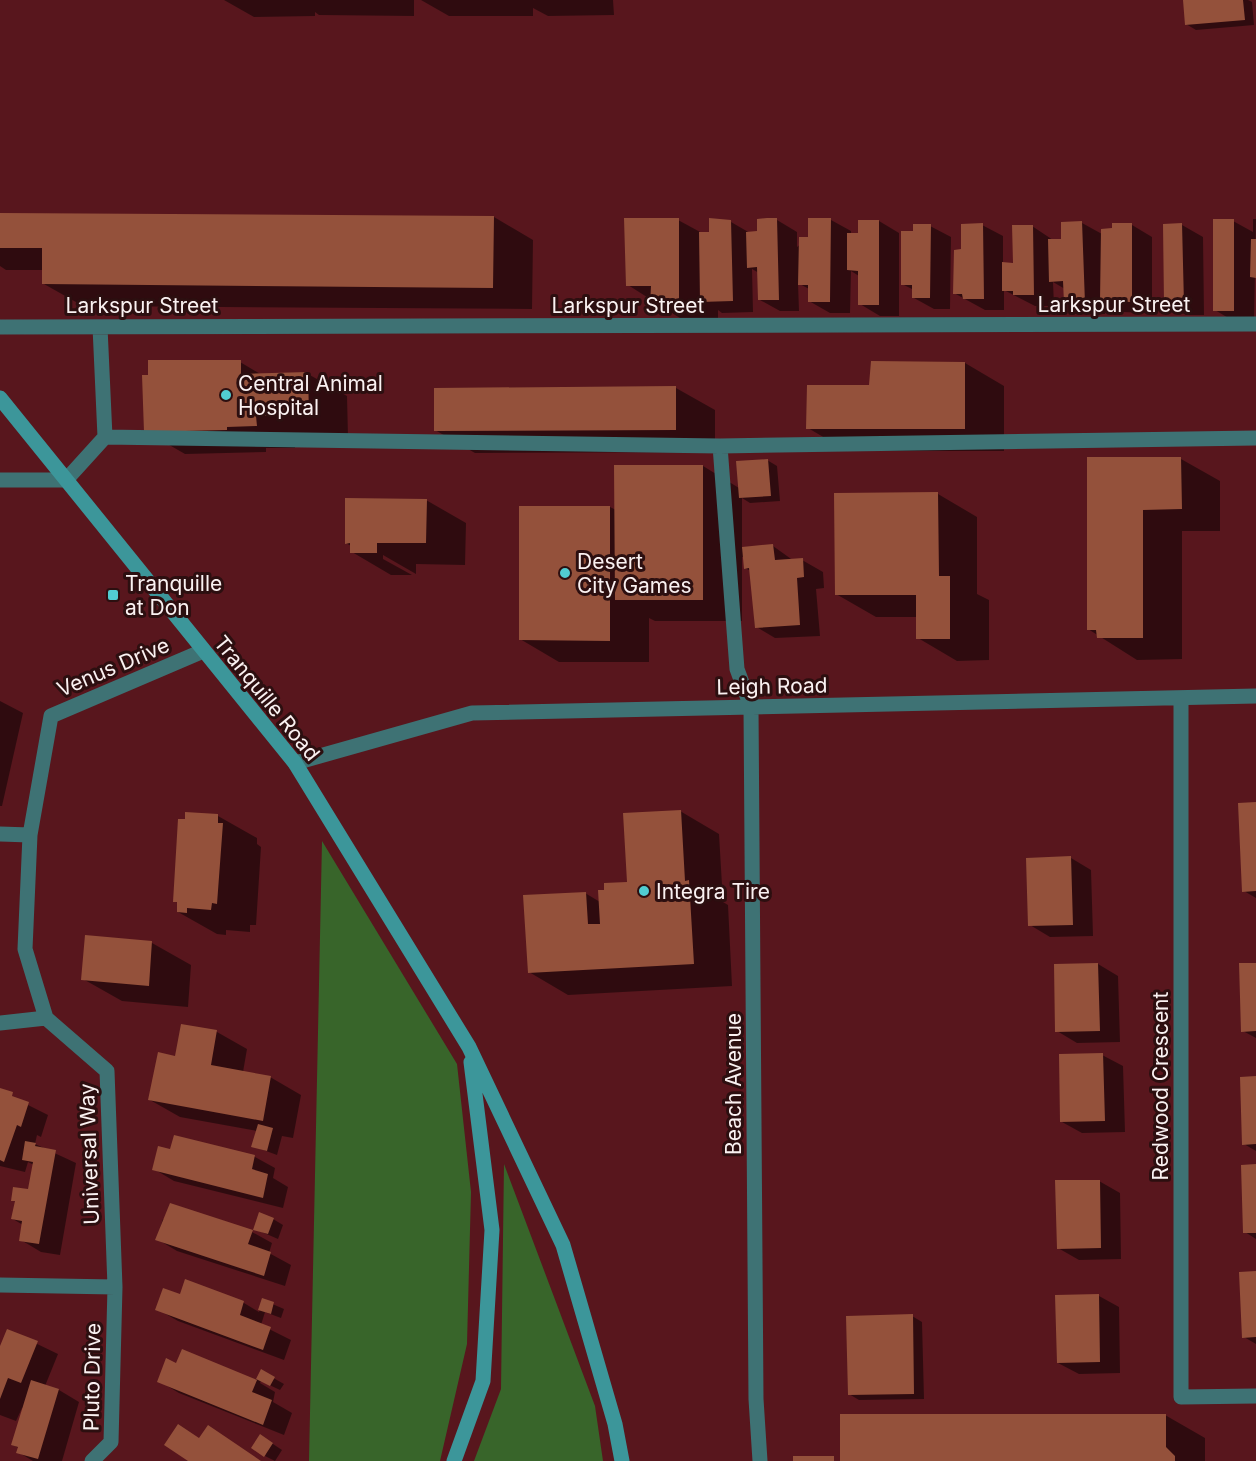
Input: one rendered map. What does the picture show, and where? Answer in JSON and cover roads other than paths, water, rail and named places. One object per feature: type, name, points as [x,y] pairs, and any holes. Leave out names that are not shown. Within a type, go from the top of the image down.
[{"type":"main road","name":"Tranquille Road","points":[[0,398],[295,763],[469,1047],[563,1245],[615,1424],[622,1461]]},
{"type":"main road","points":[[454,1461],[483,1381],[492,1230],[469,1047]]},
{"type":"street","name":"Larkspur Street","points":[[0,327],[1256,324]]},
{"type":"street","points":[[0,480],[66,480],[105,436],[100,327]]},
{"type":"street","points":[[105,436],[720,446],[1256,438]]},
{"type":"street","points":[[720,446],[737,669],[752,707]]},
{"type":"street","name":"Venus Drive","points":[[30,835],[51,716],[203,651]]},
{"type":"street","name":"Leigh Road","points":[[295,763],[472,713],[1256,696]]},
{"type":"street","name":"Redwood Crescent","points":[[1181,699],[1181,1397],[1256,1396]]},
{"type":"street","name":"Beach Avenue","points":[[752,707],[756,1387],[760,1461]]},
{"type":"street","points":[[0,834],[30,835],[25,949],[46,1018],[0,1023]]},
{"type":"street","name":"Universal Way","points":[[46,1018],[107,1071],[115,1287]]},
{"type":"street","points":[[0,1285],[115,1287]]},
{"type":"street","name":"Pluto Drive","points":[[92,1461],[111,1442],[115,1287]]},
{"type":"place","name":"Central Animal Hospital","points":[[226,395]]},
{"type":"place","name":"Desert City Games","points":[[565,573]]},
{"type":"place","name":"Tranquille at Don","points":[[113,595]]},
{"type":"place","name":"Integra Tire","points":[[644,891]]}]
